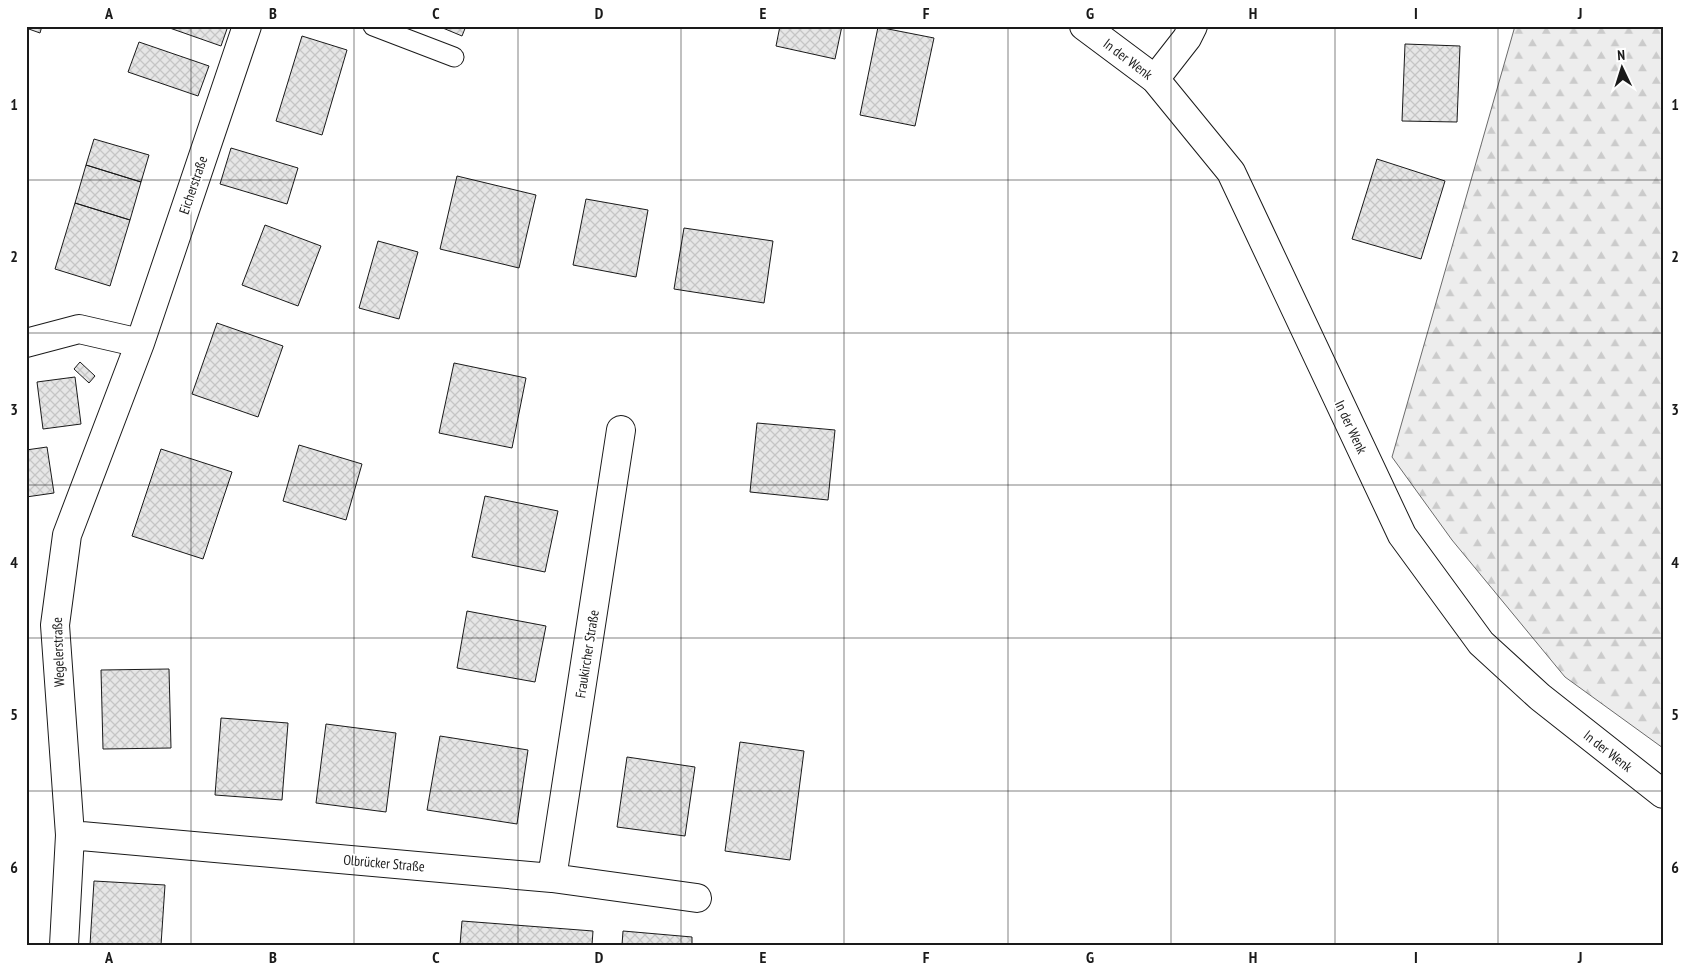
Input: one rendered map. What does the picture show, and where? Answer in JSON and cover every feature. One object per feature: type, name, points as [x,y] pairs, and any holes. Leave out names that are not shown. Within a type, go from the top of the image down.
[{"type":"street","name":"Eicherstraße","points":[[140,343],[247,26]]},
{"type":"street","name":"In der Wenk","points":[[1084,26],[1155,79],[1232,172],[1402,535],[1481,643],[1540,696],[1663,794]]},
{"type":"street","points":[[1155,79],[1194,26]]},
{"type":"street","points":[[26,343],[79,329],[140,343]]},
{"type":"street","name":"Wegelerstraße","points":[[64,945],[70,836],[55,625],[67,535],[140,343]]},
{"type":"street","name":"Fraukircher Straße","points":[[552,878],[621,430]]},
{"type":"street","name":"Olbrücker Straße","points":[[70,836],[552,878],[697,898]]},
{"type":"lane","points":[[373,26],[454,57]]},
{"type":"green space","points":[[1515,26],[1663,26],[1663,748],[1565,677],[1452,540],[1392,457]]},
{"type":"building","points":[[26,26],[42,26],[40,33],[26,28]]},
{"type":"building","points":[[164,26],[228,26],[221,46]]},
{"type":"building","points":[[438,26],[466,26],[462,36]]},
{"type":"building","points":[[780,26],[842,26],[835,59],[776,46]]},
{"type":"building","points":[[878,27],[934,38],[915,126],[860,115]]},
{"type":"building","points":[[302,36],[347,50],[322,135],[276,121]]},
{"type":"building","points":[[139,42],[209,66],[198,96],[128,72]]},
{"type":"building","points":[[1405,44],[1460,46],[1457,122],[1402,121]]},
{"type":"building","points":[[94,139],[149,155],[141,182],[86,165]]},
{"type":"building","points":[[231,148],[298,168],[287,204],[220,184]]},
{"type":"building","points":[[1377,159],[1445,181],[1421,259],[1352,239]]},
{"type":"building","points":[[86,165],[141,182],[130,220],[75,203]]},
{"type":"building","points":[[457,176],[536,195],[519,268],[440,249]]},
{"type":"building","points":[[586,199],[648,210],[636,277],[573,265]]},
{"type":"building","points":[[75,203],[130,220],[110,286],[55,269]]},
{"type":"building","points":[[265,225],[321,246],[298,306],[242,285]]},
{"type":"building","points":[[684,228],[773,241],[764,303],[674,289]]},
{"type":"building","points":[[378,241],[418,252],[399,319],[359,308]]},
{"type":"building","points":[[217,323],[283,346],[258,417],[192,394]]},
{"type":"building","points":[[80,362],[95,376],[89,383],[74,369]]},
{"type":"building","points":[[454,363],[526,378],[512,448],[439,433]]},
{"type":"building","points":[[75,377],[81,424],[43,429],[37,382]]},
{"type":"building","points":[[757,423],[835,430],[828,500],[750,492]]},
{"type":"building","points":[[299,445],[362,464],[346,520],[283,501]]},
{"type":"building","points":[[47,447],[54,493],[26,497],[26,450]]},
{"type":"building","points":[[161,449],[232,472],[203,559],[132,536]]},
{"type":"building","points":[[485,496],[558,511],[545,572],[472,557]]},
{"type":"building","points":[[467,611],[546,626],[535,682],[457,668]]},
{"type":"building","points":[[169,669],[171,748],[103,749],[101,670]]},
{"type":"building","points":[[221,718],[288,723],[282,800],[215,795]]},
{"type":"building","points":[[326,724],[396,733],[386,812],[316,803]]},
{"type":"building","points":[[440,736],[528,750],[517,824],[427,810]]},
{"type":"building","points":[[740,742],[804,751],[790,860],[725,851]]},
{"type":"building","points":[[627,757],[695,767],[685,836],[617,827]]},
{"type":"building","points":[[94,881],[165,885],[161,945],[90,945]]},
{"type":"building","points":[[462,921],[593,931],[592,945],[460,945]]},
{"type":"building","points":[[623,931],[692,937],[692,945],[622,945]]}]
